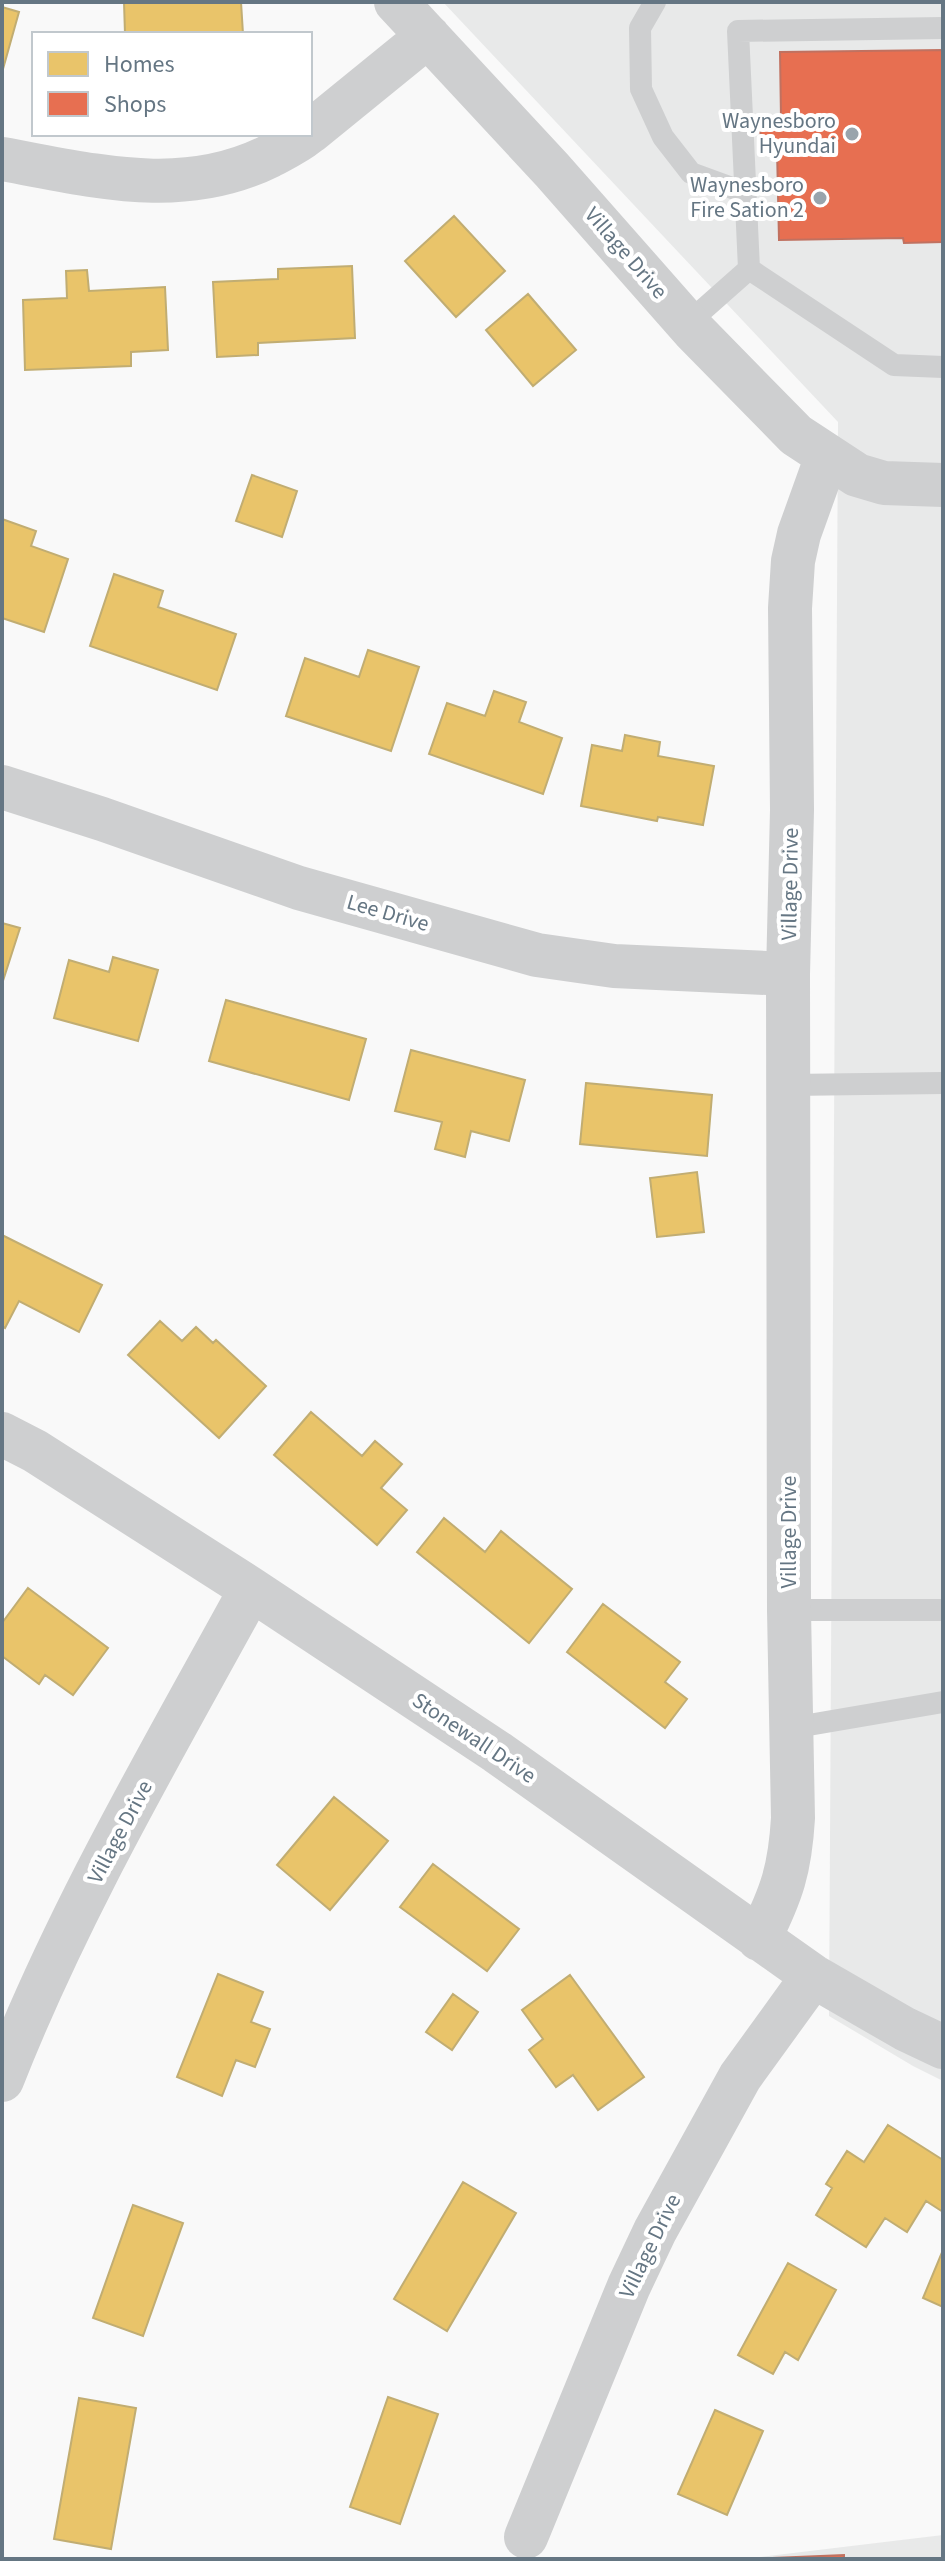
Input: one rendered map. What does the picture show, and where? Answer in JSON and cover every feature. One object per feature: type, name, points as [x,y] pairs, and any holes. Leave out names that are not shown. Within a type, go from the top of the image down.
[{"type":"street","name":"Village Drive","points":[[396,2],[688,323],[796,435],[827,456],[799,534],[793,561],[790,608],[789,1610],[793,1818],[785,1883],[759,1939]]},
{"type":"street","points":[[312,131],[428,36]]},
{"type":"street","points":[[2,159],[108,178],[158,182],[207,177],[254,163],[305,136]]},
{"type":"street","points":[[827,456],[857,475],[884,483],[943,485]]},
{"type":"street","name":"Lee Drive","points":[[2,787],[299,888],[537,955],[614,966],[788,974]]},
{"type":"street","name":"Stonewall Drive","points":[[2,1434],[35,1451],[251,1589],[497,1752],[813,1976],[905,2029],[943,2047]]},
{"type":"street","name":"Village Drive","points":[[2,2080],[28,2013],[114,1840],[251,1589]]},
{"type":"street","name":"Village Drive","points":[[526,2537],[629,2286],[655,2231],[740,2077],[813,1976]]},
{"type":"lane","points":[[655,2],[640,28],[641,89],[663,137],[691,173],[743,192]]},
{"type":"lane","points":[[749,269],[743,192],[738,31],[943,28]]},
{"type":"lane","points":[[688,323],[749,269]]},
{"type":"lane","points":[[749,269],[894,365],[943,367]]},
{"type":"lane","points":[[789,1085],[943,1083]]},
{"type":"lane","points":[[789,1610],[943,1610]]},
{"type":"lane","points":[[791,1728],[943,1702]]},
{"type":"shaded area","points":[[443,2],[943,2],[943,2081],[829,2016],[838,422]]},
{"type":"shaded area","points":[[943,2535],[943,2559],[743,2559]]},
{"type":"building: Homes","points":[[124,2],[241,2],[243,32],[125,32]]},
{"type":"building: Homes","points":[[2,7],[19,12],[3,69],[2,69]]},
{"type":"building: Homes","points":[[454,216],[505,271],[456,317],[405,261]]},
{"type":"building: Homes","points":[[352,266],[355,338],[258,343],[258,355],[217,357],[213,282],[278,279],[278,269]]},
{"type":"building: Homes","points":[[87,270],[89,291],[165,287],[168,350],[131,352],[131,366],[25,370],[23,300],[67,298],[66,271]]},
{"type":"building: Homes","points":[[528,294],[576,350],[533,386],[486,330]]},
{"type":"building: Homes","points":[[252,475],[297,491],[282,537],[236,521]]},
{"type":"building: Homes","points":[[2,519],[36,531],[31,546],[68,559],[44,632],[2,618]]},
{"type":"building: Homes","points":[[114,574],[163,591],[158,607],[236,634],[217,690],[90,646]]},
{"type":"building: Homes","points":[[368,650],[419,667],[391,751],[286,716],[305,658],[359,677]]},
{"type":"building: Homes","points":[[494,691],[526,702],[519,722],[562,738],[543,794],[429,754],[447,703],[485,716]]},
{"type":"building: Homes","points":[[625,735],[660,742],[658,756],[714,766],[703,825],[658,817],[657,821],[581,806],[592,745],[622,751]]},
{"type":"building: Homes","points":[[2,923],[20,928],[2,984]]},
{"type":"building: Homes","points":[[113,957],[158,970],[138,1041],[54,1018],[69,960],[109,972]]},
{"type":"building: Homes","points":[[226,1000],[366,1039],[349,1100],[209,1061]]},
{"type":"building: Homes","points":[[411,1050],[525,1080],[509,1141],[471,1131],[465,1157],[435,1149],[442,1122],[395,1111]]},
{"type":"building: Homes","points":[[586,1083],[712,1095],[707,1156],[580,1144]]},
{"type":"building: Homes","points":[[697,1172],[704,1232],[657,1237],[650,1178]]},
{"type":"building: Homes","points":[[2,1235],[102,1285],[79,1332],[19,1301],[5,1328],[2,1326]]},
{"type":"building: Homes","points":[[160,1321],[182,1341],[196,1327],[213,1343],[216,1340],[266,1386],[219,1438],[128,1355]]},
{"type":"building: Homes","points":[[311,1412],[362,1456],[375,1441],[402,1464],[381,1488],[407,1510],[377,1545],[274,1455]]},
{"type":"building: Homes","points":[[444,1518],[485,1552],[501,1531],[572,1589],[529,1643],[417,1552]]},
{"type":"building: Homes","points":[[28,1588],[108,1648],[73,1695],[45,1675],[39,1684],[2,1656],[2,1623]]},
{"type":"building: Homes","points":[[603,1604],[680,1662],[665,1682],[687,1699],[665,1728],[567,1652]]},
{"type":"building: Homes","points":[[334,1797],[388,1841],[330,1910],[277,1865]]},
{"type":"building: Homes","points":[[433,1864],[519,1929],[487,1971],[400,1907]]},
{"type":"building: Homes","points":[[218,1974],[263,1992],[251,2022],[270,2029],[255,2067],[236,2060],[222,2096],[177,2077]]},
{"type":"building: Homes","points":[[570,1975],[644,2077],[598,2110],[573,2075],[556,2087],[529,2050],[543,2039],[522,2010]]},
{"type":"building: Homes","points":[[453,1994],[478,2012],[452,2050],[426,2032]]},
{"type":"building: Homes","points":[[888,2125],[943,2160],[943,2212],[926,2201],[907,2232],[885,2218],[866,2247],[816,2215],[832,2188],[826,2184],[847,2151],[864,2162]]},
{"type":"building: Homes","points":[[463,2182],[516,2213],[447,2331],[394,2299]]},
{"type":"building: Homes","points":[[133,2205],[183,2223],[143,2336],[93,2318]]},
{"type":"building: Homes","points":[[943,2250],[943,2307],[923,2298]]},
{"type":"building: Homes","points":[[788,2263],[836,2290],[798,2360],[785,2352],[773,2374],[738,2355]]},
{"type":"building: Homes","points":[[388,2397],[438,2414],[400,2524],[350,2507]]},
{"type":"building: Homes","points":[[79,2398],[136,2408],[111,2549],[54,2539]]},
{"type":"building: Homes","points":[[715,2410],[763,2431],[727,2515],[678,2494]]},
{"type":"building: Shops","name":"Waynesboro Hyundai","points":[[943,50],[943,242],[904,243],[903,238],[779,240],[777,149],[761,149],[760,119],[781,118],[780,52]]},
{"type":"building: Shops","points":[[844,2555],[844,2559],[773,2559],[773,2558]]},
{"type":"place","name":"Waynesboro Hyundai","points":[[852,134]]},
{"type":"place","name":"Waynesboro Fire Sation 2","points":[[820,198]]}]
